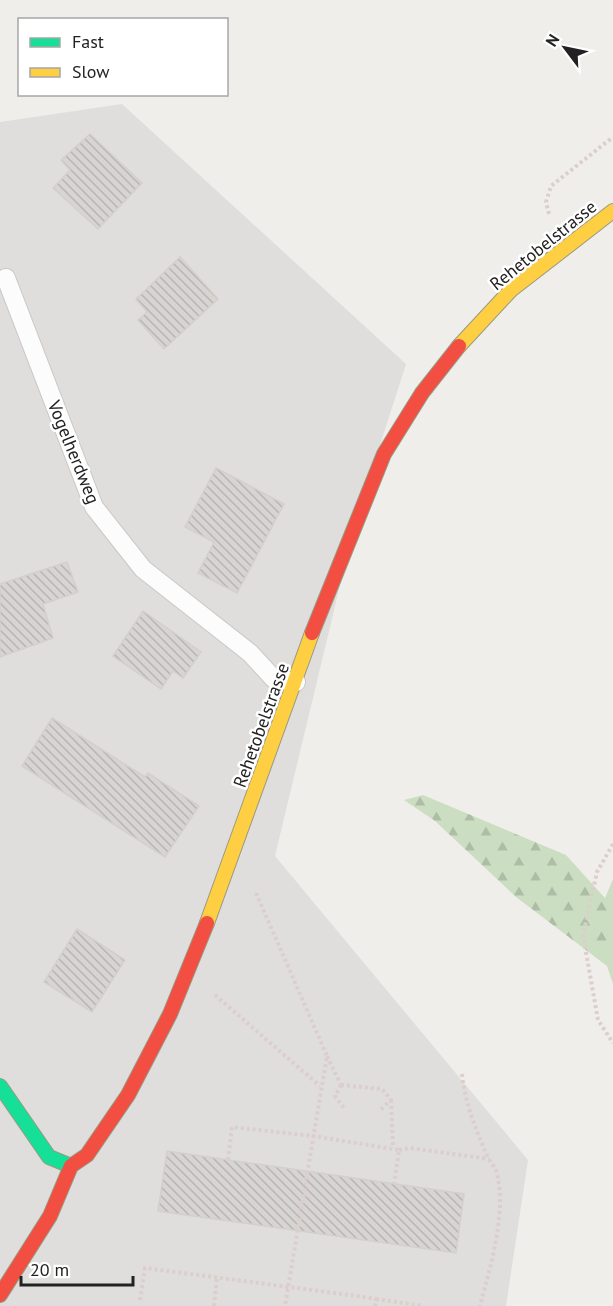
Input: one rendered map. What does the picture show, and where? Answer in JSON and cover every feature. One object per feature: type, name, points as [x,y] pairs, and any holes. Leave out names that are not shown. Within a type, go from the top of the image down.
[{"type":"street","name":"Rehetobelstrasse","points":[[0,1295],[51,1216],[71,1167],[87,1155],[114,1117],[170,1014],[228,870],[351,533],[390,443],[422,393],[466,337],[510,290],[613,211]]},
{"type":"street","points":[[0,1086],[49,1156],[71,1167]]},
{"type":"lane","name":"Vogelherdweg","points":[[6,278],[94,507],[143,569],[250,653],[274,679],[296,682]]},
{"type":"path","points":[[559,253],[546,202],[551,186],[613,137]]},
{"type":"path","points":[[613,844],[597,872],[583,935],[598,1020],[613,1043]]},
{"type":"path","points":[[255,891],[261,899],[341,1085]]},
{"type":"path","points":[[210,991],[321,1087]]},
{"type":"path","points":[[285,1306],[327,1056]]},
{"type":"path","points":[[462,1074],[465,1101],[489,1160],[497,1171],[498,1212],[492,1260],[480,1306]]},
{"type":"path","points":[[341,1085],[382,1089],[391,1100],[393,1148]]},
{"type":"path","points":[[341,1085],[335,1096],[344,1108]]},
{"type":"path","points":[[379,1111],[391,1100]]},
{"type":"path","points":[[228,1160],[232,1127],[313,1136],[399,1150],[410,1148],[489,1160]]},
{"type":"path","points":[[394,1184],[399,1150]]},
{"type":"path","points":[[140,1300],[145,1268],[424,1306]]},
{"type":"path","points":[[214,1306],[216,1278]]},
{"type":"path","points":[[375,1306],[376,1299]]},
{"type":"shaded area","points":[[122,104],[406,364],[355,523],[275,856],[528,1160],[506,1306],[0,1306],[0,122]]},
{"type":"green space","points":[[423,795],[566,855],[605,898],[613,879],[613,984],[607,966],[516,897],[435,821],[404,800]]},
{"type":"building","points":[[90,134],[142,183],[98,229],[53,188],[70,170],[61,160]]},
{"type":"building","points":[[180,257],[218,299],[164,349],[138,320],[147,312],[136,299]]},
{"type":"building","points":[[216,468],[284,504],[237,593],[198,573],[214,542],[185,527]]},
{"type":"building","points":[[67,562],[78,592],[43,604],[53,638],[0,657],[0,584]]},
{"type":"building","points":[[143,611],[201,652],[183,678],[173,671],[161,689],[113,656]]},
{"type":"building","points":[[52,718],[145,777],[148,773],[199,806],[165,857],[22,766]]},
{"type":"building","points":[[77,929],[125,960],[92,1012],[44,982]]},
{"type":"building","points":[[167,1151],[464,1194],[456,1253],[158,1211]]},
{"type":"traffic: fast","points":[[0,1086],[49,1157],[71,1166]]},
{"type":"traffic: slow","points":[[459,346],[511,290],[613,211]]},
{"type":"traffic: slow","points":[[207,923],[312,633]]},
{"type":"traffic: jam","points":[[312,633],[384,454],[422,393],[459,346]]},
{"type":"traffic: jam","points":[[0,1295],[50,1216],[71,1166],[87,1155],[128,1095],[170,1014],[207,923]]}]
